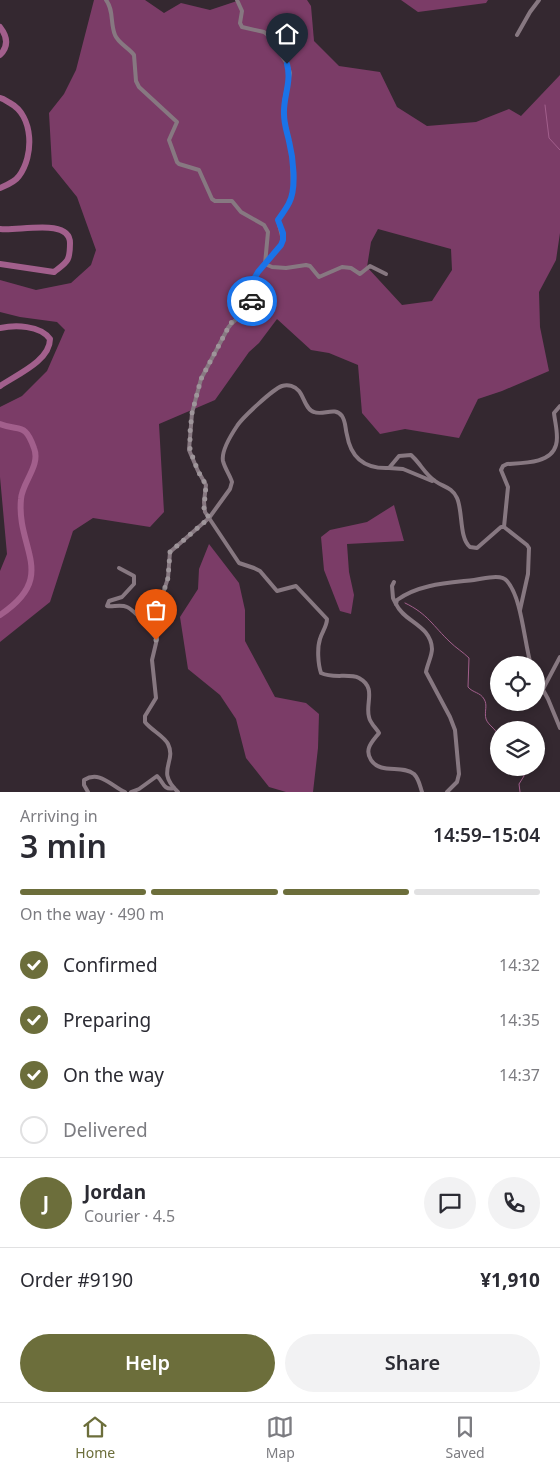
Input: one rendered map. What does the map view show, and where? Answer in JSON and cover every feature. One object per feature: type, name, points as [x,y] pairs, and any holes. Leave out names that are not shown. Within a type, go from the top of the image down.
[{"type":"street","points":[[106,0],[112,16],[114,34],[134,55],[136,81],[139,88],[178,122],[169,140],[177,162],[199,170],[212,199],[215,201],[232,201],[240,212],[264,225],[268,232],[265,264]]},
{"type":"street","points":[[237,0],[242,11],[240,23],[242,28],[264,32],[269,36],[287,64],[290,73],[284,102],[284,116],[292,158],[293,193],[278,220],[283,233],[281,245],[254,279],[252,306],[233,320],[201,379],[192,413],[190,450],[198,471],[205,482],[204,508],[239,563],[260,571],[277,591],[296,586],[324,615],[327,622],[319,641],[321,672],[335,676],[354,676],[365,682],[370,692],[368,716],[379,733],[369,746],[368,756],[373,764],[379,768],[406,771],[414,774],[422,792]]},
{"type":"street","points":[[517,35],[539,0]]},
{"type":"street","points":[[265,264],[272,267],[286,268],[306,265],[310,266],[319,277],[342,267],[351,268],[360,274],[370,266],[386,274]]},
{"type":"street","points":[[178,792],[170,783],[167,774],[170,757],[169,746],[166,740],[152,731],[144,722],[145,716],[156,698],[152,660],[156,640],[156,615],[168,578],[170,552],[209,518],[232,486],[223,454],[243,418],[279,387],[290,385],[299,390],[313,412],[334,411],[340,414],[345,422],[349,444],[360,462],[377,467],[403,469],[448,487],[454,492],[458,500],[465,540],[470,547],[477,548],[501,527],[504,527]]},
{"type":"street","points":[[504,527],[508,487],[501,470],[507,464],[543,459],[551,454],[557,444],[554,413],[560,406]]},
{"type":"street","points":[[390,468],[399,456],[410,455],[436,482]]},
{"type":"street","points":[[504,527],[529,548],[528,574],[519,612]]},
{"type":"street","points":[[120,568],[134,576],[134,584],[122,597],[109,602],[107,606],[126,606],[129,608],[142,620],[156,640]]},
{"type":"street","points":[[396,604],[397,600],[403,595],[431,586],[455,581],[494,577],[504,578],[508,581],[514,592],[529,656]]},
{"type":"street","points":[[394,582],[392,586],[393,598],[402,614],[421,627],[428,636],[432,649],[426,672],[455,730],[459,774],[457,782],[447,792]]},
{"type":"street","points":[[545,684],[560,657]]},
{"type":"street","points":[[545,696],[560,728]]},
{"type":"street","points":[[131,792],[157,776],[165,787],[168,789],[174,788]]},
{"type":"street","points":[[88,792],[84,785],[84,780],[90,777],[98,777],[125,792]]},
{"type":"shaded area","points":[[94,0],[145,0],[164,13],[181,3],[210,10],[240,0],[307,0],[311,6],[314,41],[339,66],[380,72],[397,107],[427,126],[476,122],[509,109],[521,116],[560,75],[560,233],[556,260],[539,292],[540,327],[549,371],[478,399],[459,438],[405,429],[380,434],[362,413],[358,365],[329,353],[311,350],[277,319],[259,343],[249,352],[215,400],[159,424],[164,512],[150,527],[93,518],[73,531],[50,602],[0,642],[0,571],[7,554],[0,477],[0,407],[22,396],[47,371],[65,330],[57,322],[0,312],[0,280],[36,290],[71,283],[91,265],[96,250],[77,197],[52,166],[49,113],[64,94],[76,70]],"holes":[[[378,229],[451,249],[452,270],[432,301],[402,305],[367,267],[371,242]]]},
{"type":"shaded area","points":[[401,0],[488,0],[486,3],[418,12]]},
{"type":"shaded area","points":[[394,505],[404,541],[347,544],[349,572],[354,595],[351,614],[340,611],[324,570],[321,537],[330,530],[367,522]]},
{"type":"shaded area","points":[[209,544],[239,583],[245,610],[245,641],[275,697],[306,703],[319,714],[318,748],[313,792],[286,792],[269,787],[246,758],[236,719],[220,695],[188,669],[180,617],[198,589],[199,569]]},
{"type":"waterway","points":[[0,27],[6,41],[5,48],[0,55]]},
{"type":"waterway","points":[[0,98],[18,109],[24,117],[29,137],[29,148],[24,168],[15,180],[0,188]]},
{"type":"waterway","points":[[545,105],[549,138],[560,150]]},
{"type":"waterway","points":[[0,229],[52,228],[61,230],[68,235],[70,243],[67,261],[54,272],[0,264]]},
{"type":"waterway","points":[[0,328],[13,326],[27,327],[46,334],[50,339],[49,347],[38,361],[0,386]]},
{"type":"waterway","points":[[0,424],[25,431],[31,440],[35,455],[33,468],[24,486],[21,499],[21,517],[31,561],[31,574],[27,587],[18,601],[0,615]]},
{"type":"waterway","points":[[405,603],[425,616],[450,642],[469,658],[468,687],[481,695],[485,701],[486,719],[490,725]]},
{"type":"waterway","points":[[520,792],[519,784],[524,776]]},
{"type":"way so far","points":[[156,640],[156,615],[168,578],[170,552],[209,518],[204,508],[206,485],[198,471],[189,445],[192,413],[201,379],[233,320],[250,309],[252,301]]},
{"type":"route","points":[[252,301],[254,279],[283,240],[283,233],[278,220],[293,193],[292,158],[284,116],[284,102],[290,73],[287,64]]}]
